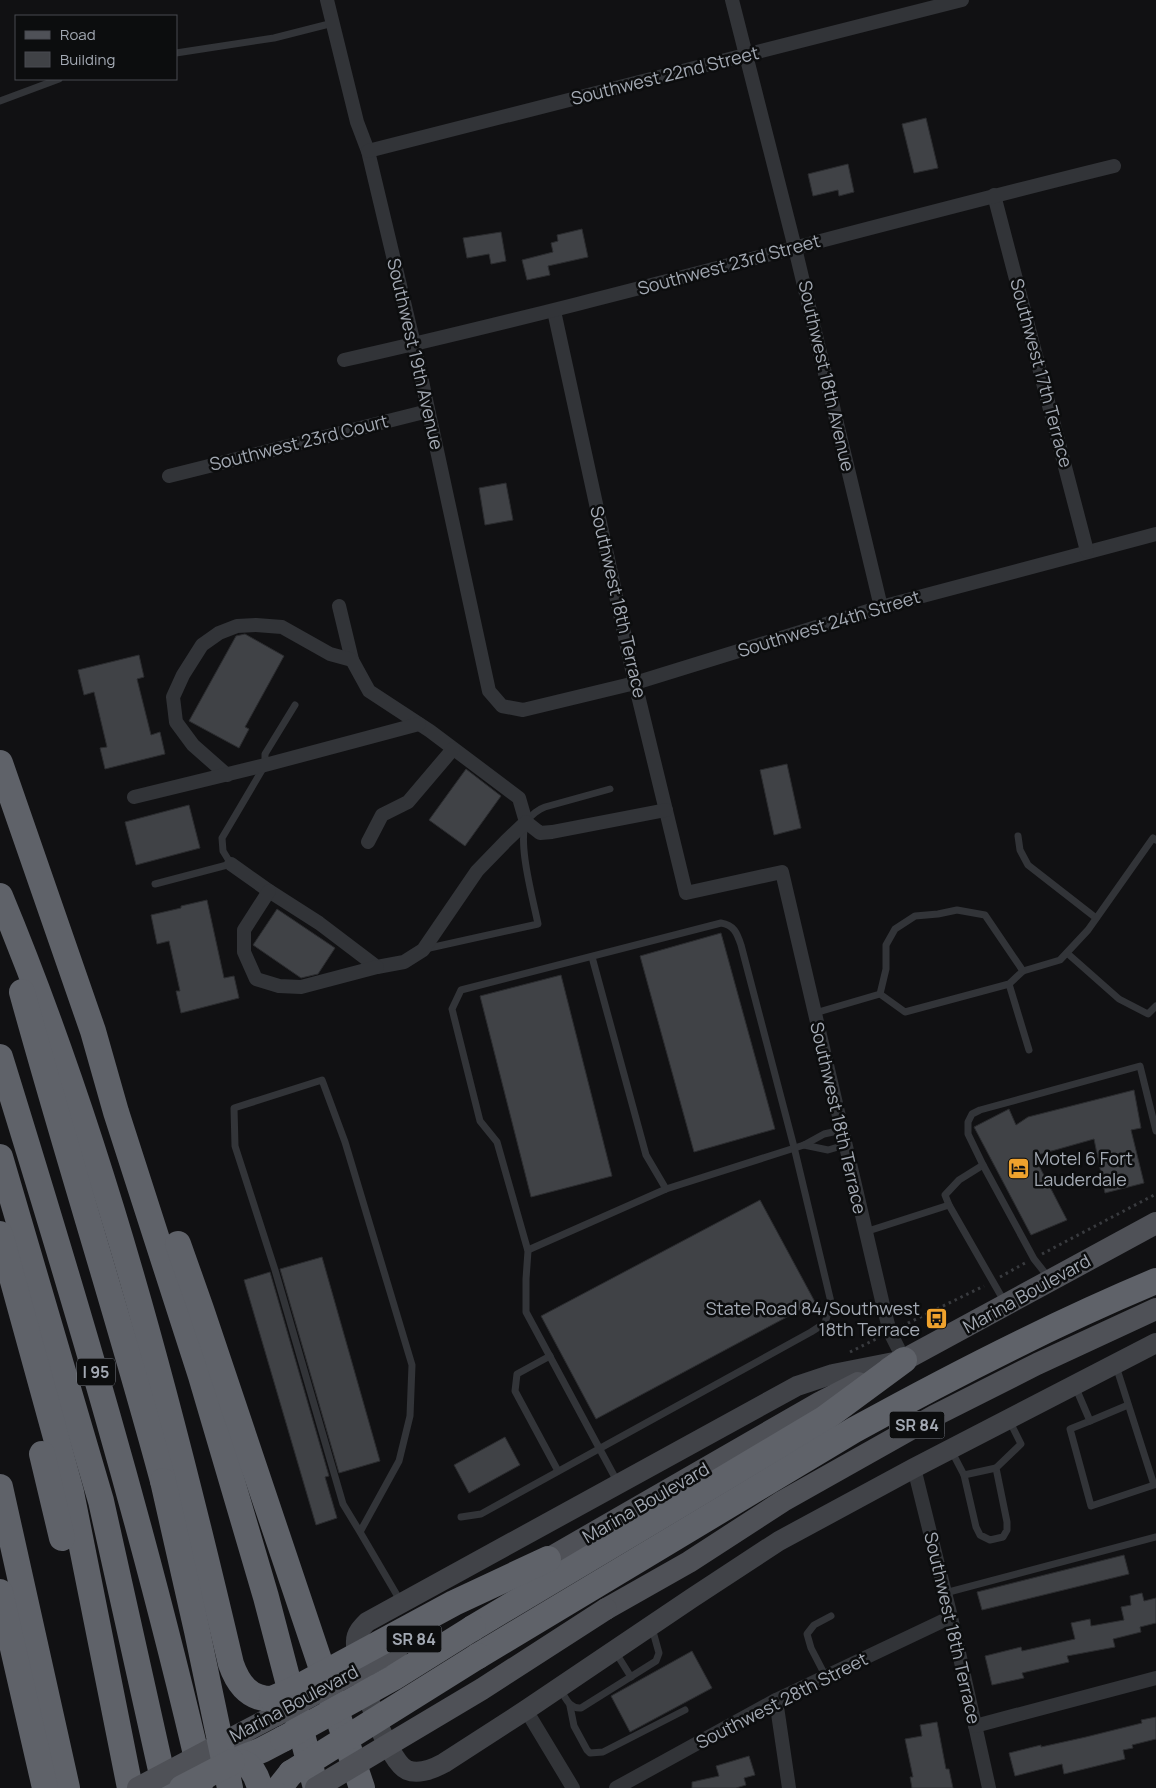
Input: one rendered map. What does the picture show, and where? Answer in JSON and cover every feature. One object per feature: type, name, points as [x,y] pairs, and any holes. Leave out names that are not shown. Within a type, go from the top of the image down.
[{"type":"highway","points":[[0,763],[93,1031],[116,1112],[179,1305],[231,1475],[271,1616],[316,1788]]},
{"type":"highway","points":[[0,896],[42,1001],[119,1234],[169,1409],[231,1664],[237,1678],[247,1692],[260,1698],[277,1718]]},
{"type":"highway","points":[[0,914],[162,1482],[184,1573],[230,1788]]},
{"type":"highway","points":[[93,1031],[132,1105],[164,1205],[201,1309],[362,1788]]},
{"type":"highway","name":"I 95","points":[[0,1057],[71,1287],[121,1460],[152,1575],[204,1788]]},
{"type":"highway","points":[[0,1157],[101,1501],[165,1788]]},
{"type":"highway","points":[[0,1234],[71,1492],[130,1788]]},
{"type":"highway","points":[[285,1780],[478,1656],[862,1425],[1017,1344],[1156,1281]]},
{"type":"highway","points":[[0,1289],[62,1535],[116,1788]]},
{"type":"highway","points":[[277,1718],[393,1678],[473,1628],[824,1419],[904,1360]]},
{"type":"highway","points":[[0,1487],[67,1788]]},
{"type":"highway","points":[[182,1788],[228,1752],[262,1750],[277,1718],[295,1689],[454,1603],[548,1559]]},
{"type":"highway","points":[[0,1592],[44,1788]]},
{"type":"highway","points":[[228,1752],[239,1762],[248,1765],[255,1774],[260,1788]]},
{"type":"main road","name":"Marina Boulevard","points":[[548,1559],[819,1403],[904,1360],[1156,1223]]},
{"type":"main road","name":"SR 84","points":[[347,1788],[505,1691],[607,1616],[783,1501],[934,1416],[1037,1364],[1156,1309]]},
{"type":"main road","points":[[904,1360],[833,1374],[803,1383],[367,1622],[359,1631],[356,1641],[361,1671],[370,1701],[386,1740],[401,1765],[409,1771],[420,1772],[432,1769],[560,1688],[779,1541],[950,1449],[1156,1343]]},
{"type":"main road","points":[[316,1788],[607,1616]]},
{"type":"main road","name":"Marina Boulevard","points":[[138,1788],[228,1752]]},
{"type":"street","name":"Southwest 19th Avenue","points":[[327,0],[357,122],[368,151],[414,344],[489,692],[502,706]]},
{"type":"street","name":"Southwest 18th Avenue","points":[[732,0],[795,248],[881,607]]},
{"type":"street","name":"Southwest 22nd Street","points":[[368,151],[962,0]]},
{"type":"street","name":"Southwest 23rd Street","points":[[344,360],[554,310],[1114,166]]},
{"type":"street","name":"Southwest 17th Terrace","points":[[994,196],[1087,551]]},
{"type":"street","name":"Southwest 18th Terrace","points":[[554,310],[635,682],[686,893],[782,872],[865,1232],[890,1332],[904,1360]]},
{"type":"street","name":"Southwest 23rd Court","points":[[169,476],[428,411]]},
{"type":"street","name":"Southwest 24th Street","points":[[502,706],[524,710],[635,682],[881,607],[1156,534]]},
{"type":"street","points":[[339,606],[352,660],[369,691],[419,724],[518,798],[526,822],[540,833],[666,810]]},
{"type":"street","points":[[227,775],[194,745],[176,722],[173,698],[183,675],[202,646],[219,633],[237,626],[282,627],[330,654],[352,660]]},
{"type":"street","points":[[134,796],[265,766],[419,724]]},
{"type":"street","points":[[368,842],[382,815],[408,802],[453,749]]},
{"type":"street","points":[[269,891],[244,930],[244,952],[256,979],[278,986],[301,987],[377,967],[404,962],[423,950],[477,871],[526,822]]},
{"type":"street","points":[[230,864],[319,923],[377,967]]},
{"type":"street","name":"Southwest 18th Terrace","points":[[914,1468],[951,1617],[989,1788]]},
{"type":"street","name":"Southwest 28th Street","points":[[616,1788],[776,1700],[951,1617]]},
{"type":"street","points":[[975,1726],[1156,1678]]},
{"type":"street","points":[[776,1700],[789,1788]]},
{"type":"street","points":[[526,1710],[573,1788]]},
{"type":"lane","points":[[178,53],[274,38],[333,23]]},
{"type":"lane","points":[[0,101],[56,80]]},
{"type":"lane","points":[[155,884],[230,864],[223,851],[222,838],[265,766],[265,754],[295,705]]},
{"type":"lane","points":[[423,950],[538,924],[523,848],[526,822],[539,809],[610,789]]},
{"type":"lane","points":[[1018,836],[1020,850],[1028,865],[1096,918]]},
{"type":"lane","points":[[880,994],[905,1012],[1009,984],[1023,971],[1060,960],[1088,930],[1155,837]]},
{"type":"lane","points":[[880,994],[886,968],[886,944],[894,929],[915,916],[957,910],[985,914],[1023,971]]},
{"type":"lane","points":[[461,1517],[482,1514],[600,1449],[825,1323],[831,1302],[794,1147],[742,945],[735,930],[728,924],[721,923],[461,990],[452,1009],[480,1121],[497,1142],[528,1250],[526,1312],[600,1449],[618,1484]]},
{"type":"lane","points":[[1067,952],[1119,999],[1148,1014],[1156,1006]]},
{"type":"lane","points":[[592,957],[646,1155],[666,1189]]},
{"type":"lane","points":[[1009,984],[1029,1050]]},
{"type":"lane","points":[[814,1013],[880,994]]},
{"type":"lane","points":[[1050,1281],[1034,1259],[968,1134],[968,1122],[972,1114],[980,1110],[1140,1066],[1156,1131]]},
{"type":"lane","points":[[360,1532],[400,1461],[410,1416],[412,1366],[345,1142],[322,1080],[234,1108],[235,1146],[275,1270],[343,1504],[401,1602]]},
{"type":"lane","points":[[528,1250],[666,1189],[804,1145],[824,1134],[842,1130]]},
{"type":"lane","points":[[804,1145],[828,1150],[845,1145]]},
{"type":"lane","points":[[983,1165],[959,1180],[946,1195],[949,1205],[1006,1305]]},
{"type":"lane","points":[[865,1232],[949,1205]]},
{"type":"lane","points":[[550,1356],[517,1374],[515,1391],[558,1471]]},
{"type":"lane","points":[[1115,1365],[1128,1405],[1154,1485],[1091,1506],[1070,1429],[1128,1405]]},
{"type":"lane","points":[[1074,1386],[1090,1421]]},
{"type":"lane","points":[[964,1475],[996,1468],[1021,1444],[1008,1420]]},
{"type":"lane","points":[[950,1449],[964,1475],[976,1527],[980,1535],[990,1540],[1003,1538],[1007,1530],[996,1468]]},
{"type":"lane","points":[[944,1592],[1156,1537]]},
{"type":"lane","points":[[826,1677],[811,1648],[807,1634],[814,1625],[831,1616]]},
{"type":"lane","points":[[570,1706],[575,1709],[581,1708],[656,1661],[659,1653],[651,1626]]},
{"type":"lane","points":[[614,1650],[631,1677]]},
{"type":"lane","points":[[560,1688],[570,1706],[574,1726],[590,1753],[603,1752],[685,1710]]},
{"type":"building","points":[[926,118],[938,168],[914,173],[902,124]]},
{"type":"building","points":[[848,164],[854,192],[839,196],[838,190],[813,196],[808,174]]},
{"type":"building","points":[[582,229],[588,257],[548,266],[550,275],[527,280],[522,260],[553,252],[551,243],[558,241],[557,235]]},
{"type":"building","points":[[501,232],[506,261],[491,264],[489,254],[467,258],[463,238]]},
{"type":"building","points":[[506,483],[513,520],[485,525],[479,488]]},
{"type":"building","points":[[245,634],[284,656],[245,727],[249,729],[239,748],[189,721],[236,636]]},
{"type":"building","points":[[139,655],[144,677],[137,679],[151,735],[160,732],[165,754],[105,769],[100,748],[107,747],[94,692],[84,695],[78,670]]},
{"type":"building","points":[[787,764],[801,828],[774,835],[760,770]]},
{"type":"building","points":[[466,769],[501,796],[465,846],[429,820]]},
{"type":"building","points":[[189,805],[200,848],[136,865],[125,822]]},
{"type":"building","points":[[207,900],[224,978],[234,976],[239,998],[181,1013],[176,991],[180,991],[169,941],[157,944],[151,915]]},
{"type":"building","points":[[277,909],[335,948],[318,974],[301,978],[253,945]]},
{"type":"building","points":[[721,933],[775,1129],[694,1152],[640,956]]},
{"type":"building","points":[[561,975],[612,1176],[531,1197],[480,996]]},
{"type":"building","name":"Motel 6 Fort Lauderdale","points":[[1134,1090],[1141,1128],[1131,1130],[1144,1183],[1105,1193],[1094,1139],[1034,1156],[1067,1220],[1031,1235],[974,1127],[1009,1109],[1016,1125],[1028,1117]]},
{"type":"building","points":[[760,1200],[815,1302],[596,1419],[541,1316]]},
{"type":"building","points":[[322,1257],[380,1461],[339,1473],[280,1269]]},
{"type":"building","points":[[270,1272],[329,1476],[325,1477],[337,1518],[316,1525],[244,1280]]},
{"type":"building","points":[[505,1437],[520,1465],[469,1493],[454,1465]]},
{"type":"building","points":[[1124,1555],[1129,1574],[982,1610],[977,1592]]},
{"type":"building","points":[[1142,1593],[1144,1601],[1156,1598],[1156,1623],[1140,1627],[1141,1632],[1113,1639],[1115,1647],[1067,1656],[1069,1662],[1022,1673],[1024,1678],[992,1685],[985,1656],[1021,1647],[1022,1651],[1075,1639],[1071,1623],[1090,1619],[1091,1626],[1124,1620],[1121,1607],[1131,1605],[1130,1596]]},
{"type":"building","points":[[692,1651],[712,1688],[630,1732],[611,1696]]},
{"type":"building","points":[[1156,1717],[1156,1739],[1132,1745],[1133,1748],[1123,1750],[1125,1759],[1064,1774],[1062,1764],[1015,1776],[1009,1753],[1086,1737],[1142,1723],[1141,1720]]},
{"type":"building","points":[[937,1722],[946,1769],[949,1769],[953,1788],[912,1788],[910,1777],[913,1777],[905,1739],[922,1736],[920,1725]]},
{"type":"building","points":[[749,1756],[755,1775],[744,1778],[746,1785],[736,1788],[692,1788],[692,1782],[719,1776],[716,1766]]},
{"type":"place","name":"Motel 6 Fort Lauderdale","points":[[1018,1169]]},
{"type":"place","name":"State Road 84/Southwest 18th Terrace","points":[[936,1319]]}]
